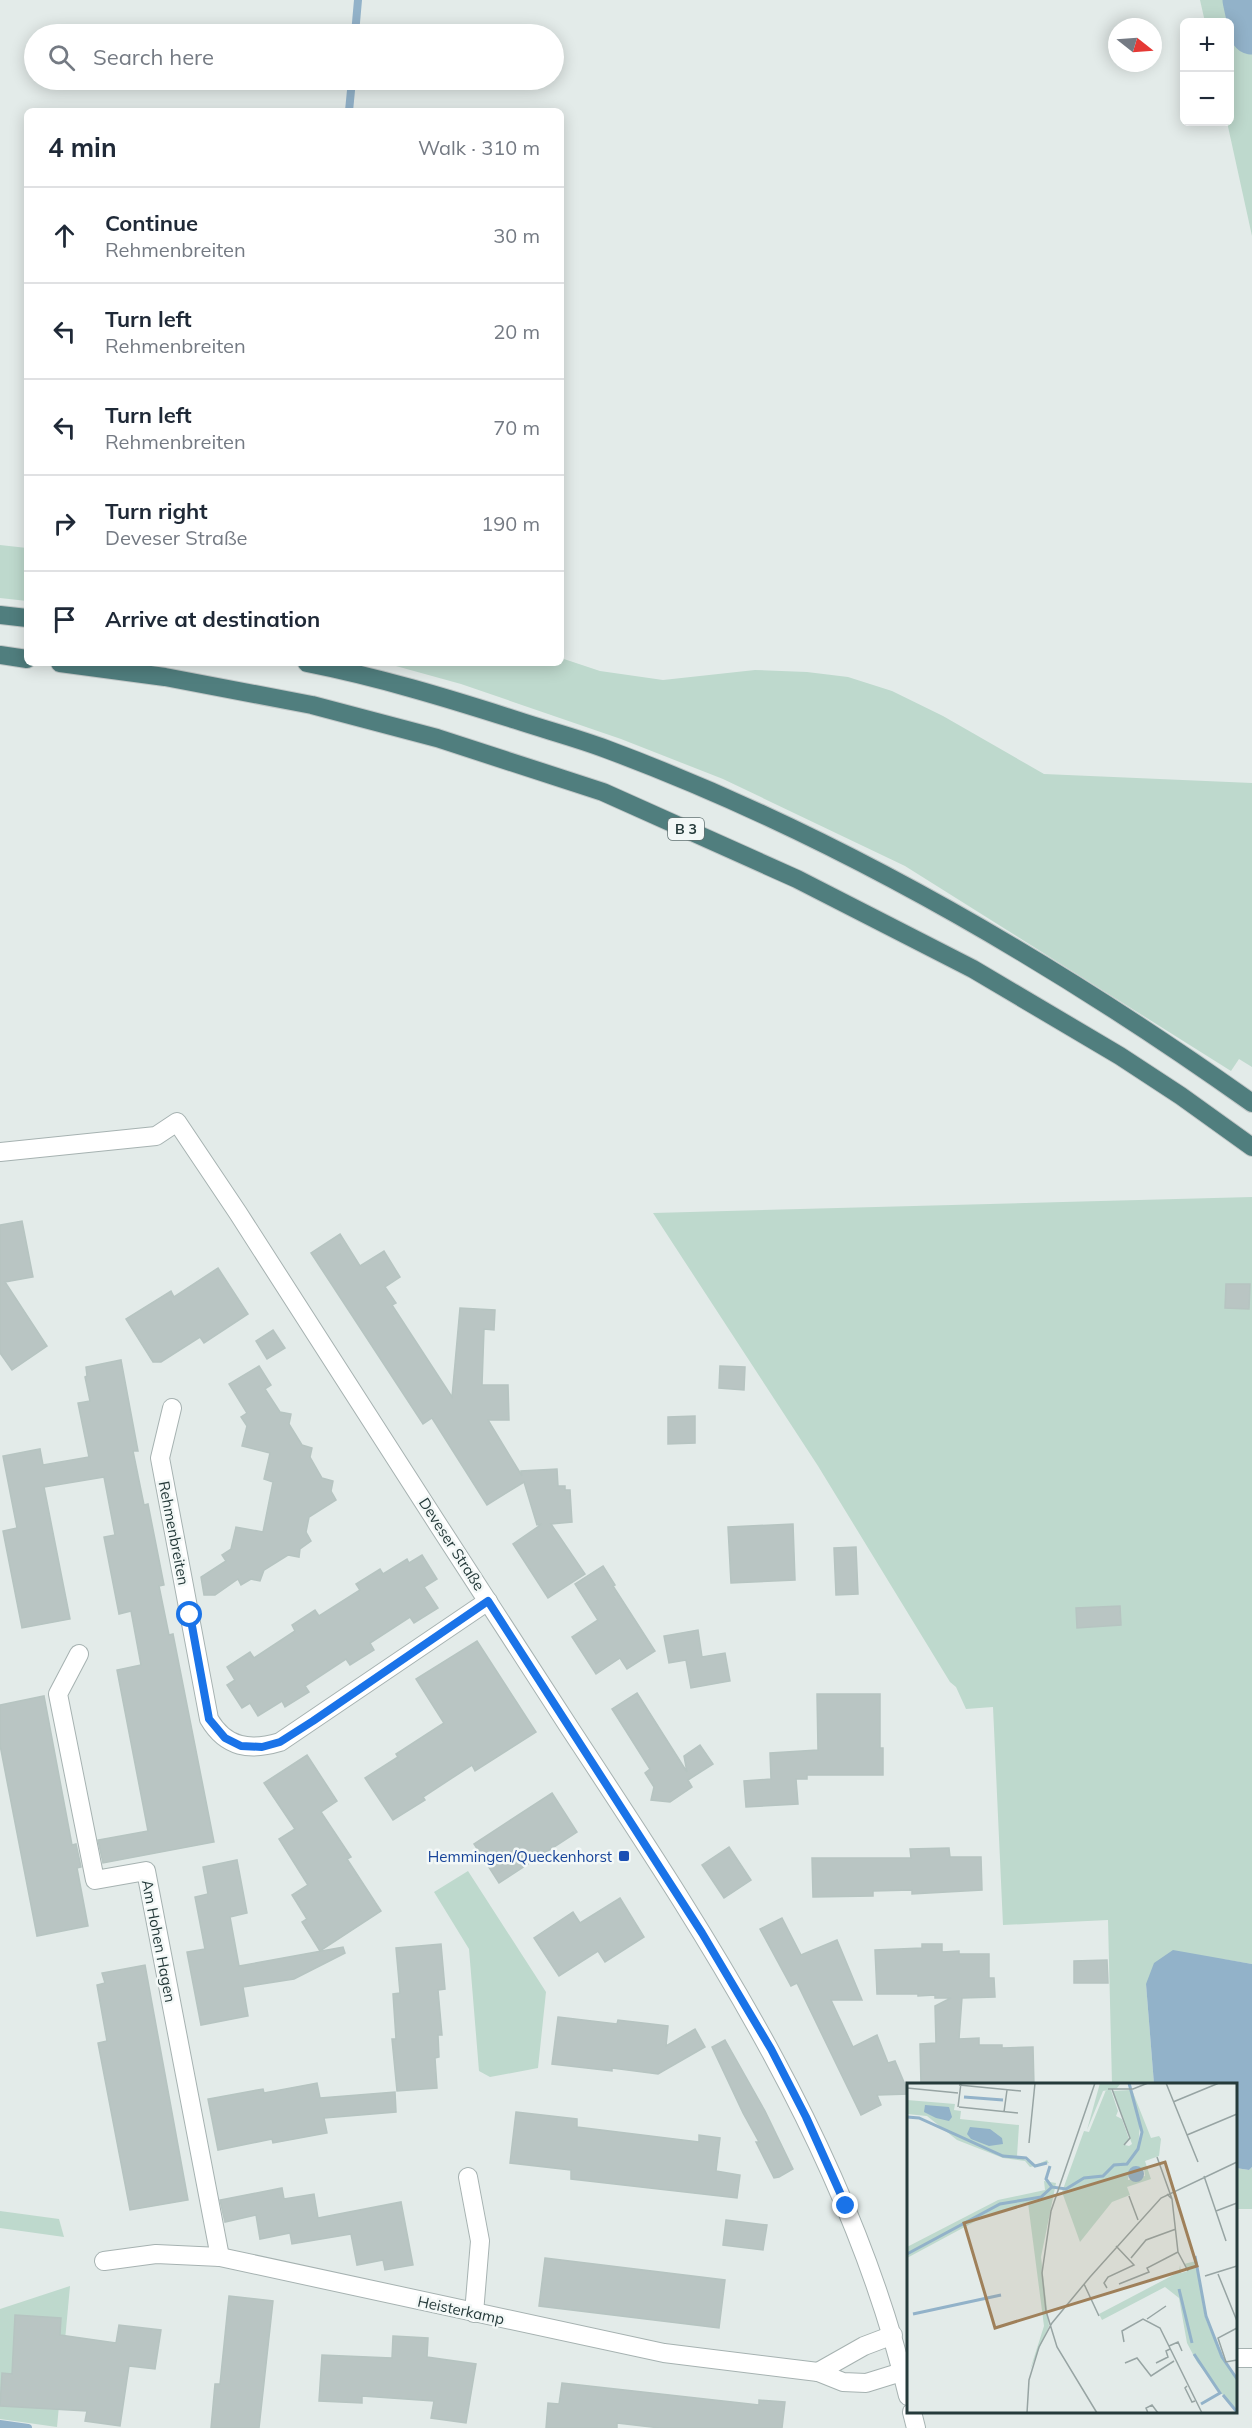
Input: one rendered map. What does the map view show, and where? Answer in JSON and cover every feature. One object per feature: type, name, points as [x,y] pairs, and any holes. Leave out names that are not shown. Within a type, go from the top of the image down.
[{"type":"highway","points":[[0,615],[24,618]]},
{"type":"highway","points":[[0,655],[24,659]]},
{"type":"highway","name":"B 3","points":[[82,666],[165,677],[312,705],[437,738],[603,792],[798,879],[973,969],[1120,1056],[1252,1147]]},
{"type":"highway","points":[[319,666],[443,696],[605,749],[718,795],[792,829],[865,865],[993,935],[1101,1000],[1252,1103]]},
{"type":"street","name":"Deveser Straße","points":[[0,1152],[156,1136],[177,1122],[702,1933],[771,2049],[806,2117],[846,2206],[906,2371]]},
{"type":"street","name":"Rehmenbreiten","points":[[172,1408],[160,1458],[209,1719],[225,1738],[241,1746],[262,1747],[280,1742],[488,1601]]},
{"type":"street","name":"Am Hohen Hagen","points":[[79,1654],[58,1694],[95,1880],[146,1871],[220,2257]]},
{"type":"street","points":[[468,2177],[480,2241],[474,2313]]},
{"type":"street","name":"Heisterkamp","points":[[104,2261],[156,2254],[220,2257],[664,2353],[819,2372],[843,2382],[866,2383],[906,2371]]},
{"type":"street","points":[[819,2372],[864,2346],[892,2335]]},
{"type":"street","points":[[912,2413],[916,2428]]},
{"type":"green space","points":[[1200,0],[1252,0],[1252,236],[1228,126],[1234,126],[1234,18],[1204,18]]},
{"type":"green space","points":[[0,545],[24,548],[24,601],[0,598]]},
{"type":"green space","points":[[564,659],[600,671],[663,680],[755,670],[807,672],[848,677],[892,691],[943,716],[1044,774],[1252,783],[1252,1067],[1239,1059],[1231,1071],[905,866],[723,779],[621,739],[461,684],[396,666],[564,666]]},
{"type":"green space","points":[[1252,1197],[1252,1964],[1222,1959],[1146,1984],[1154,2083],[1112,2083],[1108,1920],[1003,1925],[993,1707],[966,1709],[956,1687],[950,1682],[818,1466],[653,1213]]},
{"type":"green space","points":[[468,1871],[546,1992],[538,2068],[490,2077],[479,2071],[469,1949],[434,1892]]},
{"type":"green space","points":[[1252,2167],[1252,2209],[1237,2209],[1237,2168],[1249,2170]]},
{"type":"green space","points":[[0,2211],[59,2219],[64,2237],[0,2228]]},
{"type":"green space","points":[[70,2286],[57,2427],[0,2419],[0,2309]]},
{"type":"water","points":[[1173,1950],[1252,1964],[1252,2167],[1249,2170],[1237,2168],[1237,2083],[1154,2083],[1146,1984],[1154,1963]]},
{"type":"building","points":[[22,1221],[33,1277],[5,1282],[47,1346],[12,1370],[0,1353],[0,1225]]},
{"type":"building","points":[[340,1234],[360,1266],[384,1251],[400,1277],[385,1287],[396,1303],[392,1305],[452,1397],[460,1308],[495,1310],[494,1330],[484,1329],[482,1385],[508,1385],[509,1420],[488,1420],[522,1476],[521,1471],[557,1469],[558,1486],[565,1486],[565,1490],[570,1490],[572,1522],[551,1524],[585,1574],[548,1598],[513,1544],[542,1524],[537,1525],[524,1482],[487,1505],[432,1418],[423,1424],[311,1253]]},
{"type":"building","points":[[218,1268],[248,1314],[204,1343],[200,1337],[161,1362],[153,1362],[126,1319],[171,1291],[174,1297]]},
{"type":"building","points":[[1226,1284],[1250,1284],[1249,1309],[1225,1308]]},
{"type":"building","points":[[273,1330],[285,1348],[267,1359],[256,1341]]},
{"type":"building","points":[[121,1360],[138,1451],[133,1451],[144,1505],[148,1504],[164,1585],[159,1586],[169,1635],[173,1634],[214,1842],[103,1863],[98,1840],[148,1831],[117,1670],[141,1665],[131,1611],[119,1614],[104,1537],[115,1535],[104,1477],[44,1487],[70,1619],[22,1628],[3,1531],[17,1528],[3,1456],[40,1449],[43,1465],[89,1457],[78,1403],[90,1401],[85,1377],[87,1376],[86,1367]]},
{"type":"building","points":[[259,1366],[271,1385],[265,1389],[280,1412],[291,1414],[289,1424],[302,1445],[312,1448],[310,1457],[322,1478],[333,1481],[331,1491],[336,1500],[309,1517],[306,1532],[311,1541],[300,1549],[299,1557],[288,1555],[264,1570],[260,1581],[251,1579],[241,1585],[238,1579],[215,1595],[204,1595],[201,1577],[226,1561],[222,1555],[231,1549],[236,1527],[263,1532],[273,1482],[264,1479],[270,1453],[242,1446],[247,1426],[241,1417],[247,1413],[229,1384]]},
{"type":"building","points":[[720,1366],[745,1367],[744,1390],[719,1388]]},
{"type":"building","points":[[695,1416],[695,1443],[668,1444],[668,1417]]},
{"type":"building","points":[[793,1524],[795,1580],[731,1583],[728,1527]]},
{"type":"building","points":[[856,1547],[858,1594],[836,1595],[834,1548]]},
{"type":"building","points":[[422,1555],[437,1579],[424,1587],[438,1608],[414,1623],[410,1617],[370,1643],[374,1650],[350,1665],[346,1659],[305,1686],[309,1692],[285,1707],[282,1701],[258,1716],[250,1703],[242,1708],[227,1685],[235,1680],[227,1667],[250,1652],[254,1658],[295,1631],[292,1625],[315,1610],[319,1616],[360,1590],[356,1584],[380,1569],[383,1574],[407,1559],[409,1563]]},
{"type":"building","points":[[603,1566],[615,1585],[613,1586],[655,1651],[627,1669],[620,1658],[596,1674],[572,1637],[598,1620],[575,1584]]},
{"type":"building","points":[[1120,1606],[1121,1625],[1077,1628],[1076,1608]]},
{"type":"building","points":[[698,1630],[702,1657],[725,1653],[730,1681],[691,1688],[686,1660],[669,1663],[664,1636]]},
{"type":"building","points":[[477,1641],[536,1732],[475,1771],[472,1765],[423,1797],[425,1800],[393,1820],[365,1778],[398,1757],[396,1754],[444,1723],[416,1679]]},
{"type":"building","points":[[637,1693],[687,1772],[684,1756],[700,1745],[713,1764],[688,1780],[692,1787],[670,1802],[651,1800],[654,1787],[645,1773],[650,1769],[612,1709]]},
{"type":"building","points":[[817,1694],[880,1694],[880,1748],[883,1748],[883,1775],[807,1775],[807,1779],[796,1779],[798,1804],[746,1807],[744,1781],[771,1779],[770,1753],[818,1750]]},
{"type":"building","points":[[44,1696],[72,1845],[76,1844],[81,1867],[77,1868],[88,1926],[37,1936],[0,1745],[0,1705]]},
{"type":"building","points":[[307,1755],[337,1801],[321,1812],[351,1857],[347,1859],[381,1911],[320,1951],[302,1922],[307,1919],[292,1895],[308,1885],[279,1839],[295,1829],[264,1783]]},
{"type":"building","points":[[552,1793],[577,1832],[499,1883],[474,1844]]},
{"type":"building","points":[[729,1847],[751,1880],[724,1898],[702,1865]]},
{"type":"building","points":[[949,1848],[950,1857],[981,1857],[982,1890],[912,1894],[912,1890],[873,1891],[873,1896],[813,1897],[812,1858],[911,1858],[910,1849]]},
{"type":"building","points":[[237,1860],[247,1913],[230,1917],[239,1966],[343,1947],[345,1953],[294,1979],[243,1987],[248,2016],[201,2025],[187,1952],[205,1949],[195,1897],[208,1894],[203,1867]]},
{"type":"building","points":[[620,1898],[644,1937],[605,1962],[598,1951],[559,1976],[534,1938],[573,1912],[580,1923]]},
{"type":"building","points":[[782,1918],[801,1955],[837,1940],[862,2000],[831,2000],[853,2047],[877,2035],[888,2063],[895,2061],[907,2094],[877,2095],[881,2105],[861,2115],[797,1983],[791,1986],[760,1929]]},
{"type":"building","points":[[441,1944],[445,1989],[438,1990],[442,2035],[438,2035],[439,2057],[435,2058],[437,2088],[397,2091],[392,2039],[396,2039],[393,1994],[400,1993],[396,1948]]},
{"type":"building","points":[[922,1944],[942,1944],[942,1952],[989,1954],[989,1978],[994,1978],[995,1997],[962,1998],[959,2039],[979,2038],[979,2045],[1002,2045],[1002,2048],[1033,2047],[1034,2083],[921,2083],[920,2044],[936,2043],[935,2006],[951,1998],[935,1998],[935,1995],[918,1996],[918,1994],[877,1994],[875,1950],[922,1948]]},
{"type":"building","points":[[1107,1960],[1108,1983],[1074,1983],[1074,1961]]},
{"type":"building","points":[[145,1965],[188,2200],[130,2210],[98,2043],[107,2041],[97,1985],[105,1983],[102,1973]]},
{"type":"building","points":[[558,2017],[617,2024],[618,2020],[668,2026],[666,2046],[695,2029],[705,2047],[658,2074],[552,2064]]},
{"type":"building","points":[[725,2040],[765,2111],[793,2169],[779,2177],[774,2178],[756,2142],[759,2142],[712,2047]]},
{"type":"building","points":[[317,2083],[320,2098],[395,2092],[396,2112],[324,2118],[327,2133],[273,2143],[272,2139],[218,2150],[208,2099],[263,2089],[264,2093]]},
{"type":"building","points":[[516,2112],[577,2119],[577,2127],[699,2142],[699,2135],[720,2138],[716,2171],[740,2175],[737,2198],[571,2179],[571,2170],[510,2163]]},
{"type":"building","points":[[282,2188],[284,2199],[314,2194],[318,2218],[401,2202],[413,2265],[385,2270],[383,2260],[357,2265],[351,2234],[292,2244],[290,2233],[260,2239],[256,2215],[225,2222],[220,2200]]},
{"type":"building","points":[[726,2220],[767,2225],[763,2250],[723,2245]]},
{"type":"building","points":[[545,2258],[725,2280],[719,2328],[539,2306]]},
{"type":"building","points":[[229,2296],[273,2301],[259,2428],[211,2428],[215,2384],[220,2384]]},
{"type":"building","points":[[15,2315],[61,2318],[60,2335],[116,2343],[119,2325],[161,2330],[155,2369],[129,2366],[120,2426],[85,2421],[87,2411],[0,2406],[2,2373],[12,2374]]},
{"type":"building","points":[[393,2336],[428,2338],[427,2357],[476,2364],[466,2423],[431,2418],[434,2401],[362,2396],[362,2403],[319,2401],[322,2355],[392,2358]]},
{"type":"building","points":[[562,2383],[759,2405],[759,2400],[785,2402],[782,2428],[660,2428],[617,2423],[617,2428],[546,2428],[548,2403],[559,2404]]},
{"type":"waterway","points":[[356,24],[358,0]]},
{"type":"waterway","points":[[1245,0],[1252,32]]},
{"type":"waterway","points":[[349,108],[351,90]]},
{"type":"waterway","points":[[0,2424],[28,2428]]},
{"type":"place","name":"Hemmingen/Queckenhorst","points":[[624,1856]]},
{"type":"route","points":[[190,1615],[209,1719],[225,1738],[241,1746],[262,1747],[280,1742],[313,1721],[488,1601],[702,1933],[771,2049],[806,2117],[846,2206]]}]
